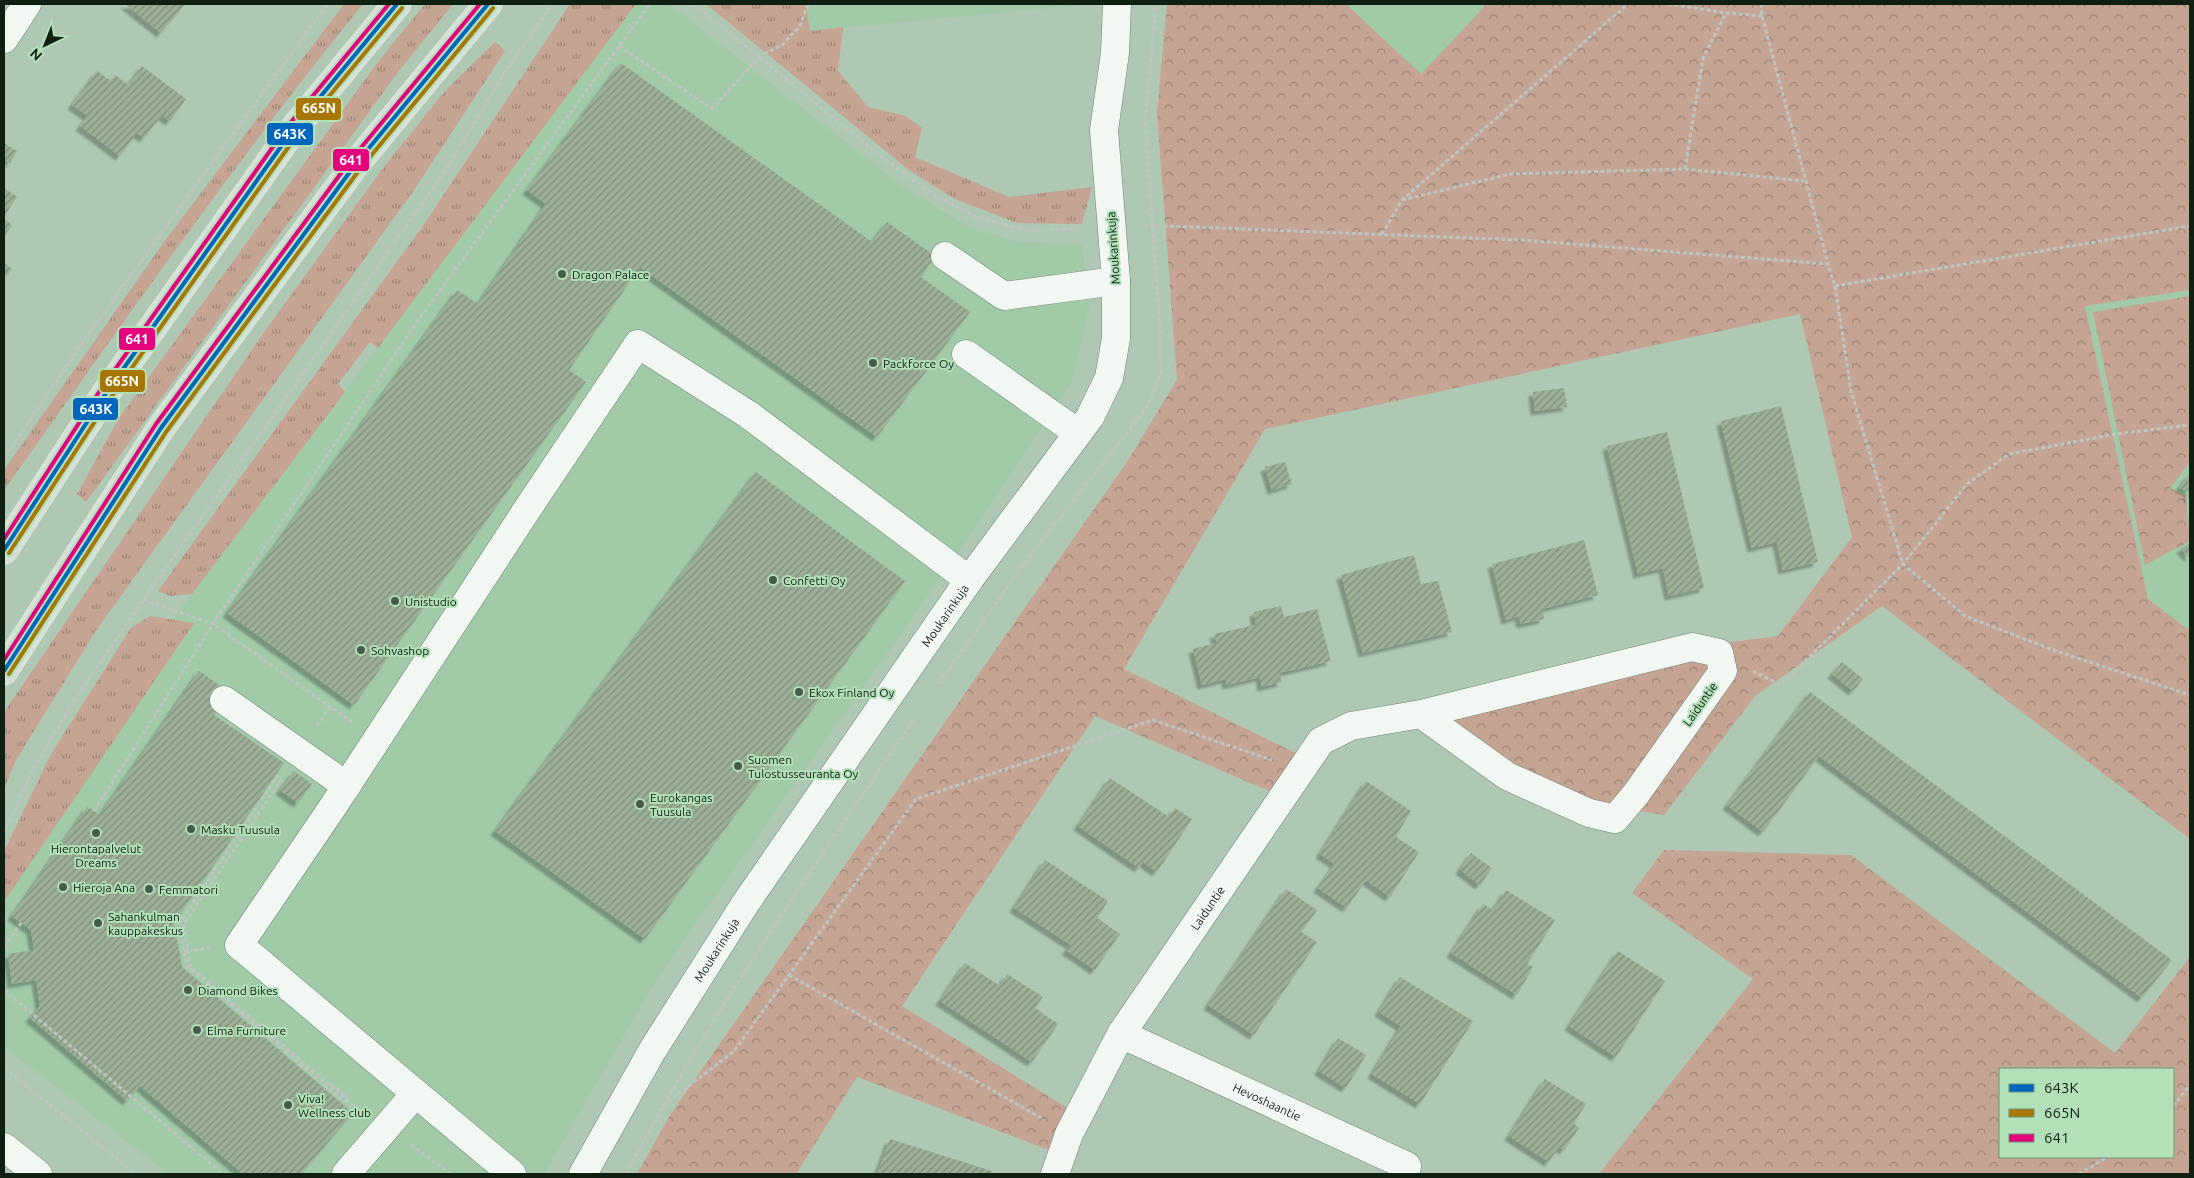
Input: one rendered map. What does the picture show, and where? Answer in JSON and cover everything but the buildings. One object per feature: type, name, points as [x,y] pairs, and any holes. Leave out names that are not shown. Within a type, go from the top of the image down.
[{"type":"main road","points":[[4,550],[104,396],[292,131],[397,4]]},
{"type":"main road","points":[[4,671],[160,428],[354,165],[488,4]]},
{"type":"street","points":[[4,39],[27,4]]},
{"type":"street","name":"Moukarinkuja","points":[[583,1174],[652,1052],[745,904],[969,580],[1090,417],[1109,378],[1116,338],[1116,281],[1104,130],[1115,53],[1118,4]]},
{"type":"street","points":[[945,256],[1004,296],[1116,281]]},
{"type":"street","points":[[512,1174],[239,945],[347,786],[638,344],[749,416],[969,580]]},
{"type":"street","points":[[966,354],[1078,433]]},
{"type":"street","name":"Laiduntie","points":[[1055,1174],[1068,1134],[1121,1034],[1321,741],[1352,726],[1421,714],[1692,647],[1719,653],[1723,671],[1636,794],[1615,819],[1589,813],[1507,776],[1421,714]]},
{"type":"street","points":[[224,700],[347,786]]},
{"type":"street","name":"Hevoshaantie","points":[[1121,1034],[1407,1166],[1405,1174]]},
{"type":"street","points":[[346,1174],[415,1094]]},
{"type":"street","points":[[4,1147],[38,1174]]},
{"type":"path","points":[[4,458],[99,319],[327,4]]},
{"type":"path","points":[[540,4],[548,10]]},
{"type":"path","points":[[4,833],[30,775],[72,704],[142,600],[444,173],[508,67],[553,4]]},
{"type":"path","points":[[94,811],[213,624],[420,319],[650,4]]},
{"type":"path","points":[[694,4],[882,156],[936,196],[974,216],[1029,231],[1151,225],[1382,234],[1522,240],[1828,264]]},
{"type":"path","points":[[619,46],[712,109],[760,56],[782,45],[800,26],[808,4]]},
{"type":"path","points":[[1382,234],[1402,200],[1628,4]]},
{"type":"path","points":[[1668,4],[1726,13],[1762,16]]},
{"type":"path","points":[[1761,4],[1762,16],[1804,181],[1835,286],[1851,391],[1903,564],[1965,616],[2056,651],[2190,695]]},
{"type":"path","points":[[1685,169],[1703,58],[1726,13]]},
{"type":"path","points":[[1402,200],[1510,174],[1685,169],[1804,181]]},
{"type":"path","points":[[1835,286],[2190,226]]},
{"type":"path","points":[[1719,653],[1781,685],[1903,564],[1967,484],[2009,454],[2116,434],[2190,426]]},
{"type":"path","points":[[142,600],[213,624],[377,740]]},
{"type":"path","points":[[661,1107],[734,1051],[916,799],[1153,720],[1301,769]]},
{"type":"path","points":[[4,947],[21,923]]},
{"type":"path","points":[[184,951],[194,950]]},
{"type":"path","points":[[789,975],[1068,1134]]},
{"type":"path","points":[[4,990],[223,1174]]},
{"type":"path","points":[[4,1068],[136,1174]]},
{"type":"path","points":[[333,1084],[348,1097],[344,1102],[330,1088],[333,1084]]},
{"type":"path","points":[[2174,1105],[2190,1085]]},
{"type":"path","points":[[2079,1174],[2105,1158]]},
{"type":"shaded area","points":[[636,4],[669,4],[905,188],[969,227],[1018,242],[1082,245],[1089,309],[1072,381],[956,556],[658,977],[544,1174],[169,1174],[4,1047],[4,874],[92,727]]},
{"type":"shaded area","points":[[806,4],[1091,4],[810,31]]},
{"type":"shaded area","points":[[1346,4],[1487,4],[1421,74]]},
{"type":"shaded area","points":[[2190,290],[2190,631],[2148,599],[2085,306]]},
{"type":"green space","points":[[344,4],[363,4],[224,183],[4,490],[4,470],[164,242]]},
{"type":"green space","points":[[425,4],[453,4],[398,72],[86,502],[77,494],[119,418],[381,58]]},
{"type":"green space","points":[[570,4],[636,4],[378,348],[370,342],[338,384],[345,392],[192,594],[170,596],[158,591],[425,223]]},
{"type":"green space","points":[[706,4],[806,4],[810,31],[843,27],[838,71],[868,107],[906,116],[922,128],[915,157],[1009,197],[1092,187],[1082,224],[1017,223],[955,199],[910,171]]},
{"type":"green space","points":[[1167,4],[1346,4],[1421,74],[1487,4],[2190,4],[2190,290],[2085,306],[2148,599],[2190,631],[2190,839],[1882,606],[1755,696],[1664,815],[1589,803],[1510,767],[1424,704],[1632,655],[1778,636],[1852,537],[1800,314],[1265,429],[1124,669],[1308,759],[1283,797],[1095,716],[902,1006],[1079,1115],[1062,1155],[857,1077],[796,1174],[637,1174],[670,1115],[1127,462],[1177,380],[1157,113]]},
{"type":"green space","points":[[495,42],[505,51],[412,193],[97,629],[16,760],[4,789],[4,712],[262,335],[383,168],[444,92]]},
{"type":"green space","points":[[2190,296],[2190,462],[2170,488],[2186,496],[2190,541],[2145,565],[2093,312]]},
{"type":"green space","points":[[150,616],[194,623],[4,902],[4,851],[51,754],[131,628]]},
{"type":"green space","points":[[1664,850],[1851,855],[2115,1053],[2190,957],[2190,1174],[1599,1174],[1753,979],[1632,893]]},
{"type":"transit line","name":"641","points":[[4,539],[99,392],[287,127],[389,4]]},
{"type":"transit line","name":"643K","points":[[4,550],[104,396],[292,131],[397,4]]},
{"type":"transit line","name":"641","points":[[4,660],[156,424],[350,161],[480,4]]},
{"type":"transit line","name":"643K","points":[[4,671],[161,428],[355,165],[488,4]]},
{"type":"transit line","name":"665N","points":[[9,553],[109,400],[297,135],[402,8]]},
{"type":"transit line","name":"665N","points":[[9,674],[166,432],[360,169],[493,8]]},
{"type":"place","name":"Dragon Palace","points":[[562,274]]},
{"type":"place","name":"Packforce Oy","points":[[873,363]]},
{"type":"place","name":"Confetti Oy","points":[[773,580]]},
{"type":"place","name":"Unistudio","points":[[395,601]]},
{"type":"place","name":"Sohvashop","points":[[361,650]]},
{"type":"place","name":"Ekox Finland Oy","points":[[799,692]]},
{"type":"place","name":"Suomen Tulostusseuranta Oy","points":[[738,766]]},
{"type":"place","name":"Eurokangas Tuusula","points":[[640,804]]},
{"type":"place","name":"Masku Tuusula","points":[[191,829]]},
{"type":"place","name":"Hierontapalvelut Dreams","points":[[96,833]]},
{"type":"place","name":"Hieroja Ana","points":[[63,887]]},
{"type":"place","name":"Femmatori","points":[[149,889]]},
{"type":"place","name":"Sahankulman kauppakeskus","points":[[98,923]]},
{"type":"place","name":"Diamond Bikes","points":[[188,990]]},
{"type":"place","name":"Elma Furniture","points":[[197,1030]]},
{"type":"place","name":"Viva! Wellness club","points":[[288,1105]]}]
